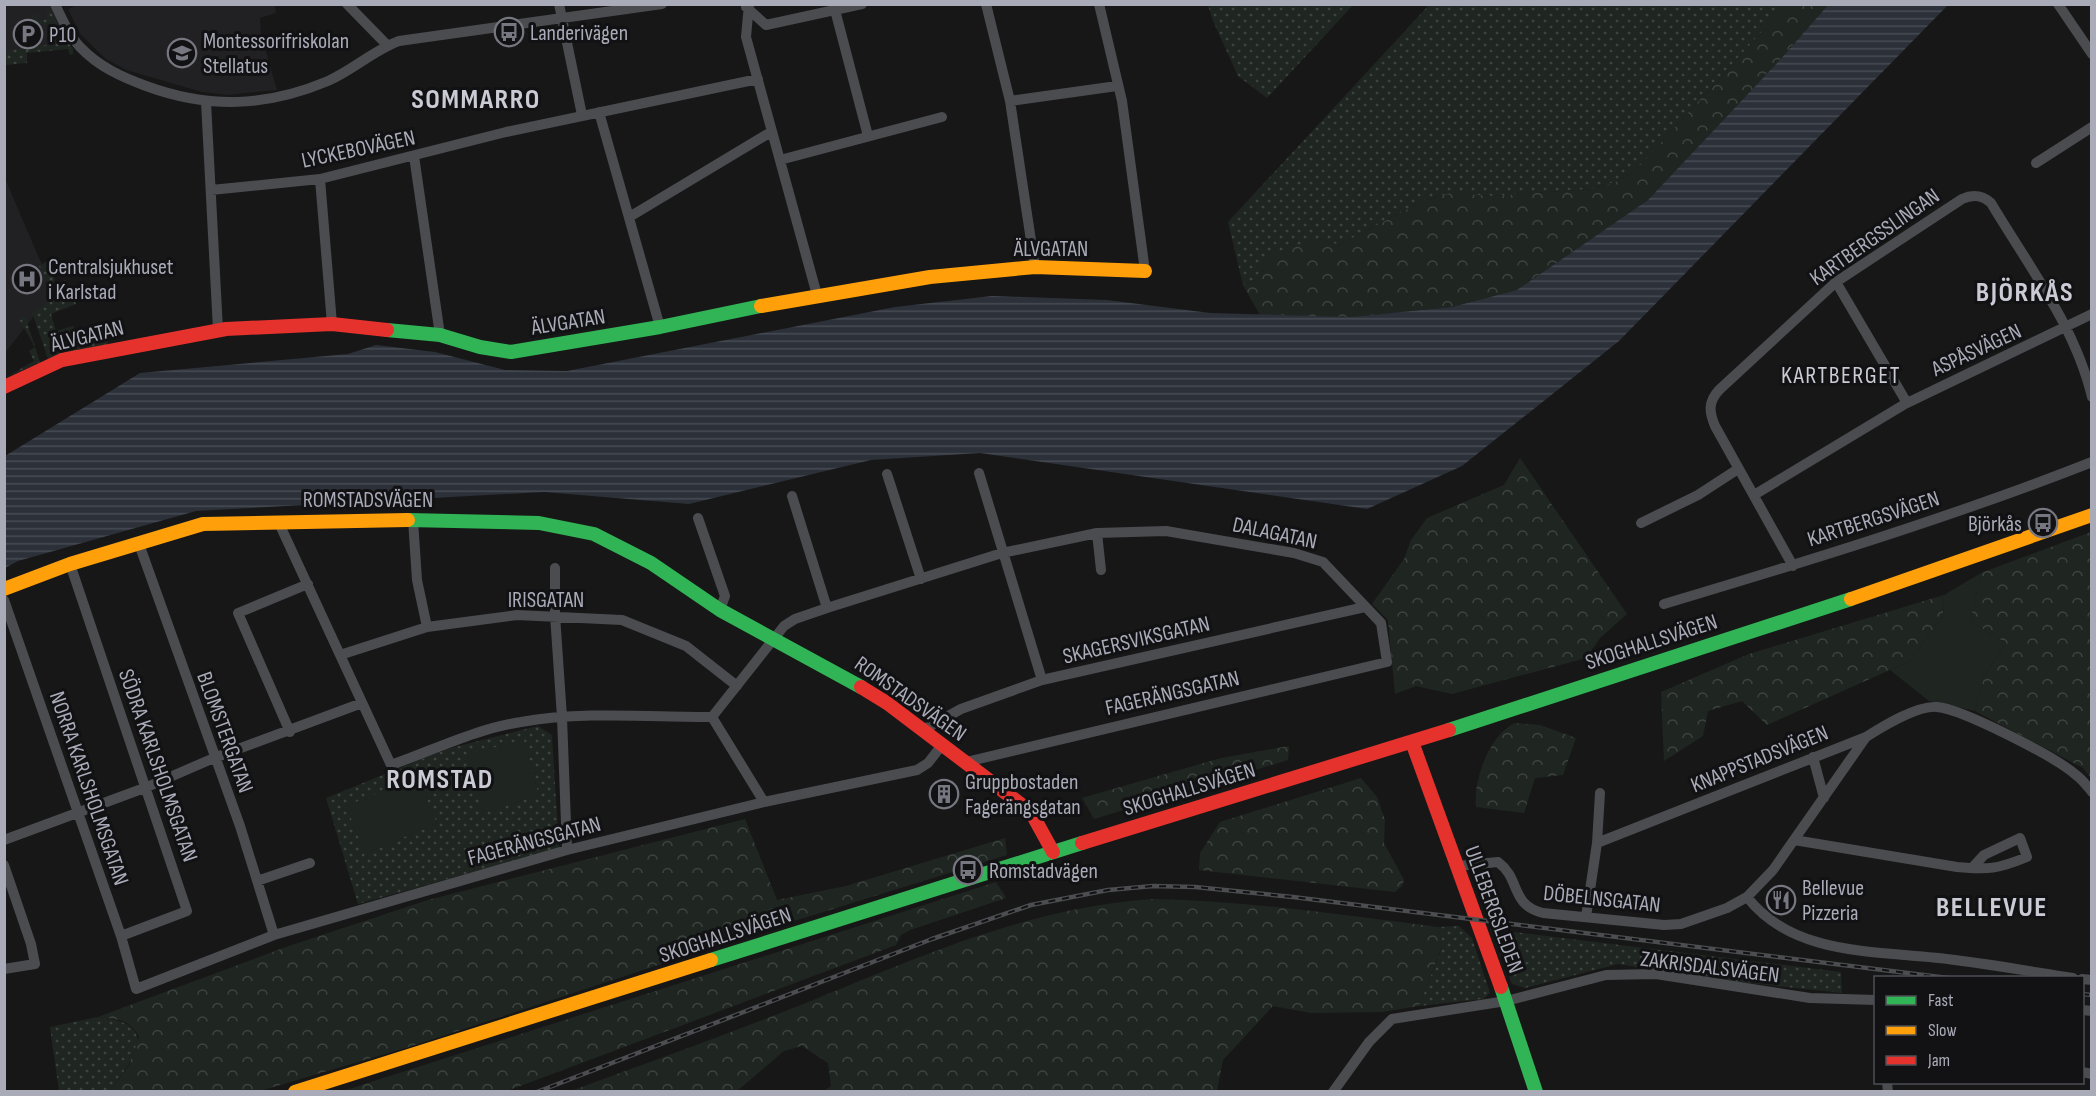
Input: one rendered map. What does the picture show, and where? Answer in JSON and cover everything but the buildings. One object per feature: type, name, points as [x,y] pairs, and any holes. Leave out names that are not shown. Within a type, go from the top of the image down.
[{"type":"street","points":[[347,4],[387,45]]},
{"type":"street","points":[[559,4],[582,115]]},
{"type":"street","points":[[56,5],[80,47],[101,65],[127,79],[158,90],[206,102],[244,102],[301,91],[330,80],[387,45],[399,41],[662,4]]},
{"type":"street","points":[[747,6],[766,25],[862,4]]},
{"type":"street","points":[[986,4],[1010,101],[1035,267]]},
{"type":"street","points":[[1099,4],[1122,101],[1145,271]]},
{"type":"street","points":[[2058,4],[2091,54]]},
{"type":"street","points":[[747,6],[746,36],[817,295]]},
{"type":"street","points":[[835,10],[868,136]]},
{"type":"street","name":"LYCKEBOVÄGEN","points":[[211,190],[320,179],[582,115],[758,79]]},
{"type":"street","points":[[1010,101],[1117,86]]},
{"type":"street","points":[[206,102],[218,330]]},
{"type":"street","points":[[599,112],[631,216],[660,327]]},
{"type":"street","points":[[780,160],[942,117]]},
{"type":"street","points":[[2036,163],[2091,127]]},
{"type":"street","points":[[631,216],[771,132]]},
{"type":"street","points":[[414,156],[440,335]]},
{"type":"street","points":[[320,179],[332,324]]},
{"type":"street","name":"KARTBERGSSLINGAN","points":[[1794,566],[1738,469],[1710,414],[1712,400],[1719,390],[1836,282],[1962,199],[1981,197],[1990,203],[2067,328],[2079,353],[2091,397]]},
{"type":"street","name":"ÄLVGATAN","points":[[4,387],[62,360],[218,330],[292,324],[332,324],[440,335],[480,347],[511,352],[660,327],[817,295],[930,277],[1035,267],[1145,271]]},
{"type":"street","points":[[1836,282],[1907,403]]},
{"type":"street","name":"ASPÅSVÄGEN","points":[[1754,495],[1907,403],[2067,328],[2091,314]]},
{"type":"street","name":"KARTBERGSVÄGEN","points":[[1664,604],[1794,566],[1974,505],[2091,462]]},
{"type":"street","points":[[1641,523],[1698,495],[1738,469]]},
{"type":"street","points":[[979,473],[1042,680]]},
{"type":"street","points":[[887,474],[921,579]]},
{"type":"street","points":[[792,496],[827,608]]},
{"type":"street","name":"SKOGHALLSVÄGEN","points":[[295,1092],[1053,852],[1412,742],[1863,595],[2091,515]]},
{"type":"street","points":[[698,518],[725,596],[720,610]]},
{"type":"street","points":[[413,520],[417,580],[427,627]]},
{"type":"street","name":"ROMSTADSVÄGEN","points":[[4,589],[70,564],[203,524],[413,520],[539,523],[594,534],[651,563],[720,610],[840,673],[923,730],[1031,812],[1053,852]]},
{"type":"street","points":[[278,521],[391,765],[456,739],[518,722],[562,717],[712,717],[764,802]]},
{"type":"street","name":"DALAGATAN","points":[[712,717],[776,640],[784,626],[795,619],[1002,553],[1097,533],[1166,531],[1294,552],[1323,561],[1381,623],[1387,662]]},
{"type":"street","points":[[1097,533],[1101,570]]},
{"type":"street","name":"BLOMSTERGATAN","points":[[139,544],[213,758],[240,826],[274,935]]},
{"type":"street","name":"SÖDRA KARLSHOLMSGATAN","points":[[70,564],[187,911],[121,936]]},
{"type":"street","points":[[555,568],[555,615],[567,850]]},
{"type":"street","points":[[290,732],[238,613],[308,584]]},
{"type":"street","name":"NORRA KARLSHOLMSGATAN","points":[[4,600],[121,936],[136,989]]},
{"type":"street","name":"SKAGERSVIKSGATAN","points":[[923,730],[961,710],[1042,680],[1365,607]]},
{"type":"street","name":"IRISGATAN","points":[[340,655],[427,627],[517,615],[555,615],[622,620],[686,646],[737,686]]},
{"type":"street","name":"FAGERÄNGSGATAN","points":[[966,762],[1387,662]]},
{"type":"street","points":[[4,840],[78,811],[147,788],[213,758],[290,732],[362,702]]},
{"type":"street","name":"KNAPPSTADSVÄGEN","points":[[1597,843],[1866,737],[1896,719],[1935,706],[1956,712],[2045,754],[2077,775],[2091,792]]},
{"type":"street","name":"DÖBELNSGATAN","points":[[1458,866],[1498,862],[1508,869],[1519,897],[1530,910],[1647,925],[1681,924],[1705,917],[1747,897],[1773,870],[1866,737]]},
{"type":"street","name":"ULLEBERGSLEDEN","points":[[1412,742],[1506,1001],[1536,1092]]},
{"type":"street","name":"FAGERÄNGSGATAN","points":[[136,989],[274,935],[567,850],[764,802],[917,770],[928,763],[942,745]]},
{"type":"street","points":[[1813,757],[1824,798]]},
{"type":"street","points":[[1586,917],[1597,843],[1600,793]]},
{"type":"street","points":[[1794,840],[1972,868],[1997,869],[2027,858],[2020,838],[1984,855],[1972,868]]},
{"type":"street","points":[[257,881],[310,863]]},
{"type":"street","points":[[4,865],[32,944],[35,964],[4,969]]},
{"type":"street","points":[[1747,897],[1772,922],[1844,949],[1954,959],[2060,976]]},
{"type":"street","name":"ZAKRISDALSVÄGEN","points":[[1333,1092],[1369,1042],[1392,1019],[1506,1001],[1606,975],[1646,975],[1810,998],[1874,1000]]},
{"type":"shaded area","name":"Montessorifriskolan Stellatus","points":[[80,4],[275,5],[276,13],[260,18],[261,34],[277,90],[227,95],[202,92],[126,70],[106,59],[80,34],[68,9]]},
{"type":"shaded area","points":[[4,5],[53,5],[69,48],[5,55]]},
{"type":"shaded area","points":[[1828,5],[1948,5],[1619,341],[1462,466],[1367,509],[980,453],[871,460],[689,504],[544,492],[196,511],[18,561],[5,568],[5,456],[140,373],[348,354],[376,345],[435,352],[505,370],[567,371],[895,307],[992,296],[1107,300],[1210,313],[1351,317],[1452,307],[1517,290],[1648,200],[1779,61]]},
{"type":"shaded area","name":"Centralsjukhuset i Karlstad","points":[[4,176],[39,258],[61,300],[37,312],[5,353]]},
{"type":"green space","points":[[1208,4],[1353,5],[1267,98],[1238,76],[1213,21]]},
{"type":"green space","points":[[1429,5],[1786,5],[1638,168],[1618,181],[1591,189],[1493,196],[1449,193],[1425,200],[1339,245],[1317,238],[1258,280],[1243,285],[1228,222]]},
{"type":"green space","points":[[1786,5],[1828,5],[1779,61],[1648,200],[1517,290],[1452,307],[1351,317],[1260,315],[1243,285],[1258,280],[1260,259],[1317,238],[1339,245],[1425,200],[1450,193],[1493,196],[1591,189],[1618,181],[1638,168]]},
{"type":"green space","points":[[50,10],[60,30],[53,31],[50,23],[23,26],[22,24],[32,22],[31,15],[36,14],[38,21],[48,19],[46,11]]},
{"type":"green space","points":[[63,35],[73,49],[73,54],[70,55],[68,49],[27,53],[27,63],[5,65],[5,51],[54,44],[53,36]]},
{"type":"green space","points":[[51,259],[55,283],[66,280],[76,304],[51,314],[56,331],[73,326],[80,335],[92,337],[107,335],[108,344],[48,359],[32,312],[56,298],[39,266]]},
{"type":"green space","points":[[25,316],[40,362],[5,378],[34,361],[29,351],[35,347],[19,319]]},
{"type":"green space","points":[[1520,458],[1627,614],[1600,638],[1586,658],[1452,694],[1416,686],[1395,694],[1388,620],[1372,604],[1404,559],[1411,540],[1427,518],[1504,485]]},
{"type":"green space","points":[[2091,532],[2091,778],[2083,768],[1975,711],[1984,676],[2006,643],[1970,621],[1981,573]]},
{"type":"green space","points":[[1981,573],[1970,621],[2006,643],[1984,676],[1975,711],[1929,701],[1890,670],[1910,661],[1943,616],[1944,595]]},
{"type":"green space","points":[[1944,595],[1943,616],[1910,661],[1767,725],[1742,701],[1708,711],[1703,736],[1664,761],[1661,692],[1749,654]]},
{"type":"green space","points":[[1515,723],[1540,725],[1576,738],[1563,775],[1535,778],[1524,813],[1476,807],[1477,784],[1485,759],[1498,737]]},
{"type":"green space","points":[[538,726],[552,735],[559,848],[358,904],[326,798],[447,749]]},
{"type":"green space","points":[[524,740],[539,796],[483,812],[468,754]]},
{"type":"green space","points":[[1289,746],[1288,760],[1094,819],[1082,798],[1221,758]]},
{"type":"green space","points":[[417,777],[437,823],[365,854],[346,806]]},
{"type":"green space","points":[[1361,778],[1377,797],[1385,820],[1384,843],[1404,880],[1402,886],[1395,892],[1199,870],[1200,853],[1220,822]]},
{"type":"green space","points":[[745,819],[777,900],[846,886],[1005,838],[1007,855],[765,930],[412,1046],[260,1091],[110,1091],[129,1065],[139,1037],[127,1023],[98,1017],[286,947],[428,900]]},
{"type":"green space","points":[[996,882],[1006,898],[910,930],[901,935],[896,945],[507,1091],[343,1091]]},
{"type":"green space","points":[[1153,899],[1261,906],[1438,927],[1442,946],[1419,1006],[1382,1012],[1311,1013],[1273,1006],[1223,1060],[1217,1091],[824,1091],[831,1086],[828,1063],[802,1046],[784,1051],[737,1091],[571,1091],[976,937],[1063,912]]},
{"type":"green space","points":[[1459,926],[1472,938],[1490,993],[1483,999],[1419,1006],[1442,947],[1438,927]]},
{"type":"green space","points":[[1490,929],[1841,972],[1842,993],[1712,979],[1618,964],[1525,988],[1512,984]]},
{"type":"green space","points":[[98,1017],[118,1021],[130,1027],[137,1034],[137,1044],[128,1066],[110,1091],[59,1091],[50,1027]]},
{"type":"railway","points":[[537,1092],[932,939],[1031,905],[1108,890],[1153,886],[1195,887],[1293,897],[1932,976]]},
{"type":"railway","points":[[2084,994],[2092,995]]},
{"type":"traffic: fast","points":[[387,330],[440,335],[480,347],[511,352],[660,327],[761,306]]},
{"type":"traffic: fast","points":[[408,520],[539,523],[594,534],[651,563],[720,610],[861,687]]},
{"type":"traffic: fast","points":[[1449,730],[1851,599]]},
{"type":"traffic: fast","points":[[711,960],[1082,843]]},
{"type":"traffic: fast","points":[[1501,987],[1536,1092]]},
{"type":"traffic: slow","points":[[761,306],[930,277],[1035,267],[1145,271]]},
{"type":"traffic: slow","points":[[1851,599],[2092,515]]},
{"type":"traffic: slow","points":[[4,589],[70,564],[203,524],[408,520]]},
{"type":"traffic: slow","points":[[295,1092],[711,960]]},
{"type":"traffic: jam","points":[[4,387],[62,360],[226,329],[332,324],[387,330]]},
{"type":"traffic: jam","points":[[861,687],[887,703],[1031,812],[1053,852]]},
{"type":"traffic: jam","points":[[1082,843],[1449,730]]},
{"type":"traffic: jam","points":[[1412,742],[1501,987]]},
{"type":"place","name":"Landerivägen","points":[[509,32]]},
{"type":"place","name":"P10","points":[[28,34]]},
{"type":"place","name":"Montessorifriskolan Stellatus","points":[[182,53]]},
{"type":"place","name":"Centralsjukhuset i Karlstad","points":[[27,279]]},
{"type":"place","name":"Björkås","points":[[2043,523]]},
{"type":"place","name":"Gruppbostaden Fagerängsgatan","points":[[944,794]]},
{"type":"place","name":"Romstadvägen","points":[[968,870]]},
{"type":"place","name":"Bellevue Pizzeria","points":[[1781,900]]},
{"type":"district","name":"SOMMARRO","points":[[476,98]]},
{"type":"district","name":"BJÖRKÅS","points":[[2025,291]]},
{"type":"district","name":"KARTBERGET","points":[[1841,375]]},
{"type":"district","name":"ROMSTAD","points":[[440,778]]},
{"type":"district","name":"BELLEVUE","points":[[1992,906]]}]
